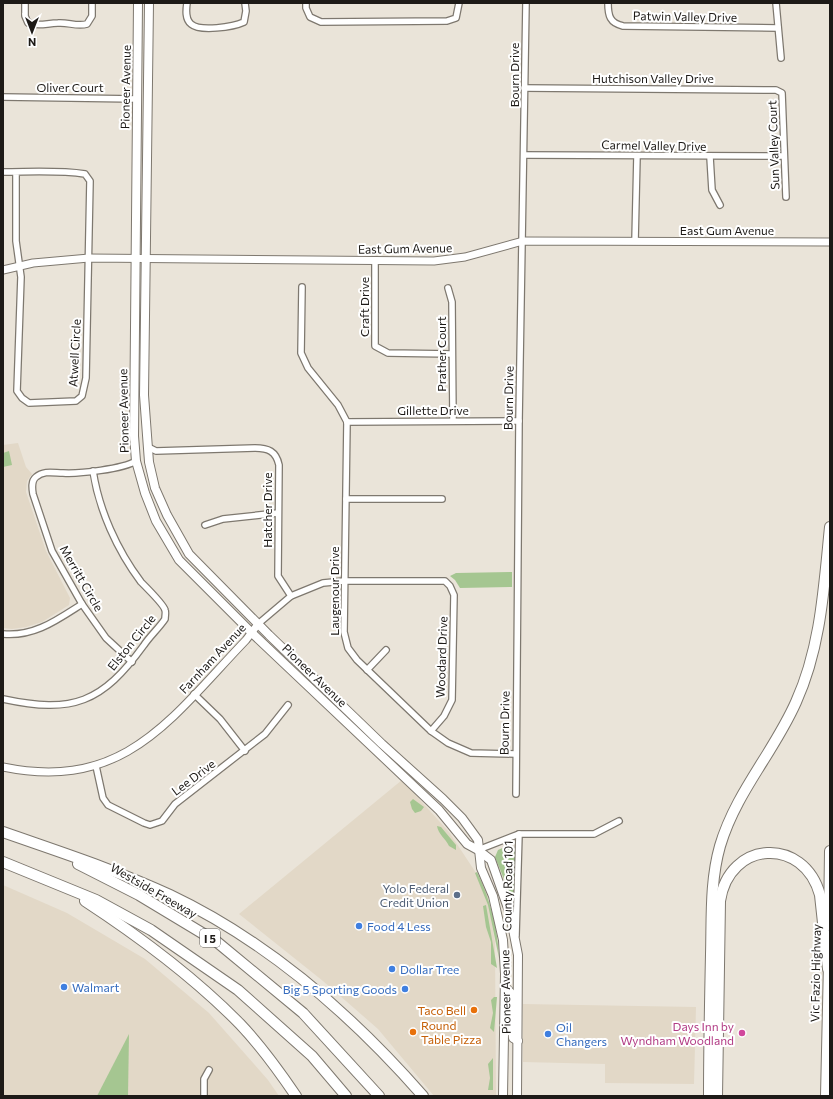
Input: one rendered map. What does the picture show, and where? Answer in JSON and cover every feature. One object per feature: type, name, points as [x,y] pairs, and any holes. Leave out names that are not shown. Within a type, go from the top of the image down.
[{"type":"highway","points":[[709,1096],[712,900],[716,864],[726,828],[735,808],[781,732],[803,686],[819,628],[830,527]]},
{"type":"highway","points":[[3,832],[103,866],[171,896],[216,920],[297,975],[323,996],[352,1021],[397,1066],[423,1096]]},
{"type":"highway","name":"Westside Freeway","points":[[3,832],[58,854],[100,874],[175,916],[217,942],[303,1013],[379,1096]]},
{"type":"highway","name":"Vic Fazio Highway","points":[[826,1096],[830,851]]},
{"type":"highway","points":[[717,1096],[720,901],[722,888],[729,873],[740,862],[754,855],[770,852],[786,855],[797,860],[808,869],[817,884],[820,895],[828,969]]},
{"type":"highway","name":"I 5","points":[[3,862],[96,900],[152,930],[238,990],[312,1056],[346,1096]]},
{"type":"highway","points":[[60,884],[140,937],[196,982],[240,1024],[269,1058],[296,1096]]},
{"type":"main road","name":"Pioneer Avenue","points":[[138,3],[134,436],[136,461],[145,493],[156,521],[179,560],[252,633],[439,810],[467,844],[478,850],[490,860],[503,892],[516,939],[519,972],[517,1096]]},
{"type":"main road","name":"Pioneer Avenue","points":[[149,3],[144,395],[149,462],[155,488],[166,515],[189,554],[258,624],[382,744],[462,818],[478,840],[481,868],[494,896],[501,925],[505,987],[503,1096]]},
{"type":"main road","points":[[379,754],[386,752],[421,785],[430,787]]},
{"type":"main road","points":[[505,987],[512,994],[513,1011],[518,1018]]},
{"type":"main road","points":[[504,1007],[511,1020],[513,1038],[518,1041]]},
{"type":"street","points":[[25,3],[26,20],[28,24],[39,26],[58,23],[78,25],[87,24],[92,16],[92,3]]},
{"type":"street","points":[[187,3],[187,20],[191,25],[198,28],[236,26],[244,22],[246,11],[244,3]]},
{"type":"street","points":[[306,3],[306,8],[310,17],[321,22],[447,21],[456,18],[459,3]]},
{"type":"street","name":"Bourn Drive","points":[[516,794],[515,754],[519,421],[526,3]]},
{"type":"street","name":"Patwin Valley Drive","points":[[608,3],[610,19],[615,24],[623,26],[778,28]]},
{"type":"street","points":[[776,3],[781,58]]},
{"type":"street","name":"Hutchison Valley Drive","points":[[524,88],[776,90],[782,93]]},
{"type":"street","name":"Sun Valley Court","points":[[782,93],[786,197]]},
{"type":"street","name":"Oliver Court","points":[[3,98],[137,99]]},
{"type":"street","name":"Carmel Valley Drive","points":[[524,155],[710,157],[784,156]]},
{"type":"street","points":[[635,241],[637,156]]},
{"type":"street","points":[[710,157],[712,190],[720,205]]},
{"type":"street","points":[[3,172],[85,174],[90,181],[89,258]]},
{"type":"street","points":[[16,172],[16,241],[19,266]]},
{"type":"street","name":"East Gum Avenue","points":[[3,270],[62,259],[89,258],[376,261],[446,260],[523,240],[830,242]]},
{"type":"street","name":"Atwell Circle","points":[[19,266],[21,277],[17,391],[22,398],[30,403],[76,401],[82,396],[85,388],[89,258]]},
{"type":"street","name":"Craft Drive","points":[[376,261],[375,346],[388,353],[452,354]]},
{"type":"street","points":[[302,287],[301,353],[308,368],[338,405],[347,422]]},
{"type":"street","name":"Prather Court","points":[[448,288],[452,302],[453,421]]},
{"type":"street","name":"Gillette Drive","points":[[347,422],[519,421]]},
{"type":"street","name":"Laugenour Drive","points":[[347,422],[344,581],[345,643],[351,654],[367,670],[431,731],[448,743],[471,753],[515,754]]},
{"type":"street","name":"Hatcher Drive","points":[[148,447],[156,451],[255,448],[265,448],[272,451],[279,464],[278,576],[291,596]]},
{"type":"street","name":"Merritt Circle","points":[[132,662],[106,638],[82,604],[52,551],[33,494],[32,485],[35,477],[42,473],[63,473],[93,470],[129,465],[136,461]]},
{"type":"street","name":"Elston Circle","points":[[3,699],[41,706],[74,702],[85,699],[102,690],[122,674],[154,631],[161,625],[164,619],[165,610],[140,580],[121,552],[108,525],[95,485],[93,470]]},
{"type":"street","points":[[346,499],[442,499]]},
{"type":"street","points":[[205,525],[223,519],[278,513]]},
{"type":"street","name":"Farnham Avenue","points":[[3,767],[50,773],[76,770],[96,766],[116,758],[140,745],[160,730],[252,633],[258,624],[291,596],[315,585],[344,581],[445,581]]},
{"type":"street","name":"Woodard Drive","points":[[431,731],[444,716],[452,700],[454,595],[450,586],[445,581]]},
{"type":"street","points":[[3,634],[26,633],[42,629],[82,604]]},
{"type":"street","points":[[367,670],[386,650]]},
{"type":"street","points":[[194,694],[220,719],[245,751]]},
{"type":"street","name":"Lee Drive","points":[[96,766],[103,798],[108,805],[150,824],[162,821],[175,804],[265,734],[288,705]]},
{"type":"street","points":[[478,850],[519,834],[594,834],[619,821]]},
{"type":"street","name":"County Road 101","points":[[516,939],[519,834]]},
{"type":"street","points":[[204,1096],[204,1079],[210,1070]]},
{"type":"shaded area","points":[[18,443],[26,467],[32,474],[27,481],[26,492],[46,551],[70,598],[69,605],[42,622],[26,627],[12,629],[3,628],[3,445]]},
{"type":"shaded area","points":[[402,780],[449,832],[486,888],[495,942],[496,1096],[434,1096],[378,1029],[323,981],[239,914]]},
{"type":"shaded area","points":[[3,885],[67,913],[145,959],[209,1013],[268,1080],[279,1096],[3,1096]]},
{"type":"shaded area","points":[[523,1004],[696,1007],[694,1084],[605,1083],[605,1064],[523,1062]]},
{"type":"green space","points":[[9,451],[12,465],[3,467],[3,453]]},
{"type":"green space","points":[[512,572],[512,587],[460,588],[455,580],[450,576],[456,573]]},
{"type":"green space","points":[[413,799],[424,807],[421,811],[415,813],[412,809],[410,802]]},
{"type":"green space","points":[[437,826],[441,827],[456,845],[456,850],[449,846],[439,832]]},
{"type":"green space","points":[[511,844],[516,853],[515,899],[512,899],[495,857],[498,850]]},
{"type":"green space","points":[[477,872],[486,893],[492,914],[497,936],[499,958],[488,905],[475,873]]},
{"type":"green space","points":[[486,905],[497,968],[491,964],[491,942],[486,927],[483,906]]},
{"type":"green space","points":[[494,997],[497,997],[494,1032],[490,1028],[493,1013],[491,1000]]},
{"type":"green space","points":[[129,1034],[128,1096],[97,1096]]},
{"type":"green space","points":[[493,1058],[493,1090],[488,1090],[490,1078],[488,1064]]},
{"type":"place","name":"Yolo Federal Credit Union","points":[[457,895]]},
{"type":"place","name":"Food 4 Less","points":[[359,926]]},
{"type":"place","name":"Dollar Tree","points":[[392,969]]},
{"type":"place","name":"Walmart","points":[[64,987]]},
{"type":"place","name":"Big 5 Sporting Goods","points":[[405,989]]},
{"type":"place","name":"Taco Bell","points":[[474,1010]]},
{"type":"place","name":"Round Table Pizza","points":[[413,1032]]},
{"type":"place","name":"Days Inn by Wyndham Woodland","points":[[742,1033]]},
{"type":"place","name":"Oil Changers","points":[[548,1034]]}]
